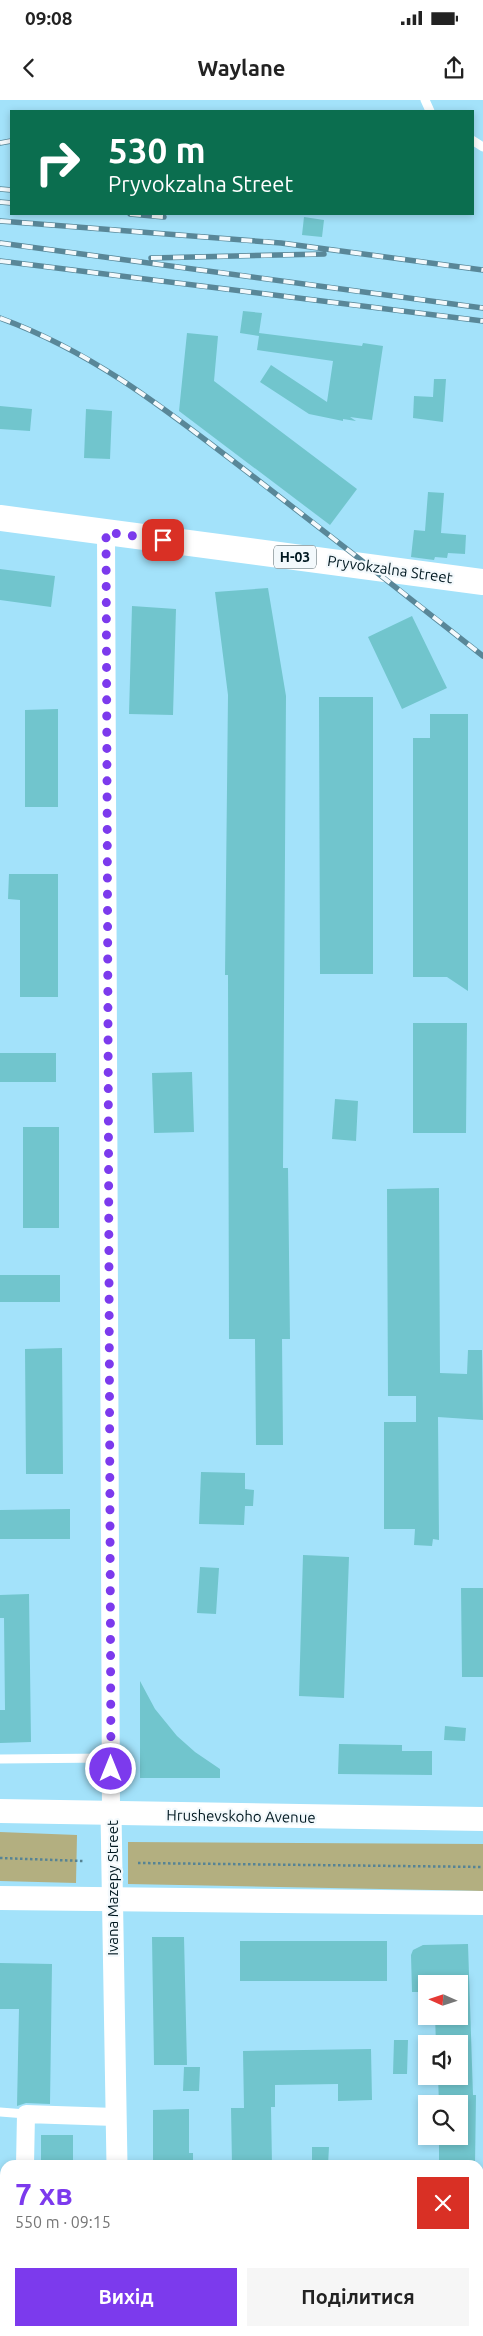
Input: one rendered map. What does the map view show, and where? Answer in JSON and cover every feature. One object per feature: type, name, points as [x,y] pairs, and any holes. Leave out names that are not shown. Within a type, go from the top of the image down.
[{"type":"main road","name":"Pryvokzalna Street","points":[[0,518],[483,582]]},
{"type":"main road","name":"Hrushevskoho Avenue","points":[[0,1811],[483,1819]]},
{"type":"main road","points":[[0,1898],[483,1903]]},
{"type":"street","name":"Ivana Mazepy Street","points":[[106,532],[111,1900],[116,2160]]},
{"type":"street","points":[[25,2160],[26,2114],[115,2117]]},
{"type":"lane","points":[[0,1759],[111,1758]]},
{"type":"lane","points":[[0,2112],[26,2114]]},
{"type":"path","points":[[0,1858],[83,1860]]},
{"type":"path","points":[[138,1863],[483,1868]]},
{"type":"shaded area","points":[[0,1832],[77,1835],[76,1883],[0,1881]]},
{"type":"shaded area","points":[[128,1842],[483,1844],[483,1891],[128,1884]]},
{"type":"building","points":[[304,217],[324,220],[322,237],[302,235]]},
{"type":"building","points":[[243,311],[262,313],[259,333],[362,346],[363,343],[383,346],[372,420],[350,417],[356,421],[343,419],[343,421],[309,414],[260,382],[271,365],[327,402],[333,361],[257,350],[259,336],[240,333]]},
{"type":"building","points":[[187,333],[218,336],[214,381],[357,489],[330,525],[179,411]]},
{"type":"building","points":[[434,379],[446,379],[443,422],[413,418],[414,396],[433,397]]},
{"type":"building","points":[[0,406],[32,409],[30,431],[0,429]]},
{"type":"building","points":[[86,409],[112,411],[110,459],[84,458]]},
{"type":"building","points":[[428,492],[444,493],[441,533],[466,535],[465,554],[448,553],[447,558],[435,557],[434,560],[411,557],[414,530],[425,531]]},
{"type":"building","points":[[0,569],[55,576],[51,607],[0,600]]},
{"type":"building","points":[[268,588],[286,696],[283,1168],[288,1168],[290,1339],[282,1339],[283,1445],[256,1445],[255,1339],[229,1339],[228,975],[225,975],[228,695],[215,592]]},
{"type":"building","points":[[132,606],[176,609],[173,715],[129,714]]},
{"type":"building","points":[[412,616],[447,688],[402,709],[368,637]]},
{"type":"building","points":[[319,697],[373,697],[373,974],[320,974]]},
{"type":"building","points":[[58,709],[58,807],[25,807],[25,710]]},
{"type":"building","points":[[430,714],[468,714],[468,991],[447,977],[413,977],[413,738],[430,738]]},
{"type":"building","points":[[9,874],[58,874],[58,997],[20,997],[20,900],[8,899]]},
{"type":"building","points":[[413,1023],[467,1023],[466,1133],[413,1133]]},
{"type":"building","points":[[0,1053],[56,1053],[56,1082],[0,1082]]},
{"type":"building","points":[[192,1072],[194,1132],[154,1133],[152,1073]]},
{"type":"building","points":[[335,1099],[358,1101],[356,1141],[332,1139]]},
{"type":"building","points":[[23,1127],[59,1127],[59,1228],[23,1228]]},
{"type":"building","points":[[439,1188],[440,1373],[467,1374],[468,1350],[482,1350],[483,1420],[438,1417],[439,1540],[433,1539],[432,1546],[414,1545],[415,1529],[384,1529],[384,1422],[416,1422],[416,1396],[388,1396],[387,1189]]},
{"type":"building","points":[[0,1275],[60,1275],[60,1302],[0,1302]]},
{"type":"building","points":[[62,1348],[63,1474],[26,1474],[25,1349]]},
{"type":"building","points":[[201,1472],[245,1473],[245,1489],[254,1490],[253,1506],[245,1506],[244,1525],[199,1524]]},
{"type":"building","points":[[70,1509],[70,1539],[0,1539],[0,1510]]},
{"type":"building","points":[[303,1555],[349,1557],[344,1698],[299,1696]]},
{"type":"building","points":[[200,1567],[219,1568],[216,1614],[197,1613]]},
{"type":"building","points":[[461,1588],[483,1588],[483,1677],[462,1677]]},
{"type":"building","points":[[29,1594],[31,1742],[0,1743],[0,1710],[5,1710],[4,1618],[0,1618],[0,1595]]},
{"type":"building","points":[[140,1681],[155,1709],[177,1736],[195,1752],[220,1769],[220,1778],[140,1778]]},
{"type":"building","points":[[445,1726],[466,1728],[465,1741],[444,1740]]},
{"type":"building","points":[[339,1744],[402,1745],[402,1751],[432,1751],[432,1775],[338,1774]]},
{"type":"building","points":[[152,1937],[184,1937],[187,2065],[154,2065]]},
{"type":"building","points":[[240,1941],[387,1941],[387,1981],[240,1981]]},
{"type":"building","points":[[468,1944],[473,2095],[476,2095],[475,2160],[439,2160],[439,2145],[468,2145],[468,2095],[439,2095],[438,2085],[468,2085],[468,2035],[436,2035],[435,2025],[468,2025],[468,1975],[418,1975],[418,1992],[412,1992],[411,1955],[413,1950],[423,1945]]},
{"type":"building","points":[[0,1963],[52,1964],[50,2104],[26,2103],[17,2106],[19,2009],[0,2009]]},
{"type":"building","points":[[394,2040],[408,2040],[407,2074],[393,2074]]},
{"type":"building","points":[[371,2049],[372,2100],[338,2101],[338,2084],[275,2085],[275,2107],[271,2107],[272,2160],[232,2160],[231,2108],[244,2108],[243,2051]]},
{"type":"building","points":[[184,2067],[200,2067],[199,2091],[183,2091]]},
{"type":"building","points":[[189,2109],[189,2153],[193,2153],[193,2160],[153,2160],[153,2110]]},
{"type":"building","points":[[41,2135],[73,2135],[73,2160],[41,2160]]},
{"type":"building","points":[[312,2147],[329,2147],[328,2160],[312,2160]]},
{"type":"railway","points":[[0,143],[10,141]]},
{"type":"railway","points":[[0,189],[10,190]]},
{"type":"railway","points":[[0,202],[10,203]]},
{"type":"railway","points":[[141,215],[164,217]]},
{"type":"railway","points":[[0,221],[281,243],[483,270]]},
{"type":"railway","points":[[0,243],[483,308]]},
{"type":"railway","points":[[151,258],[324,254]]},
{"type":"railway","points":[[0,261],[483,321]]},
{"type":"railway","points":[[0,318],[35,332],[68,349],[131,386],[191,429],[483,656]]},
{"type":"route","points":[[111,1769],[110,1086],[106,532],[163,540]]}]
